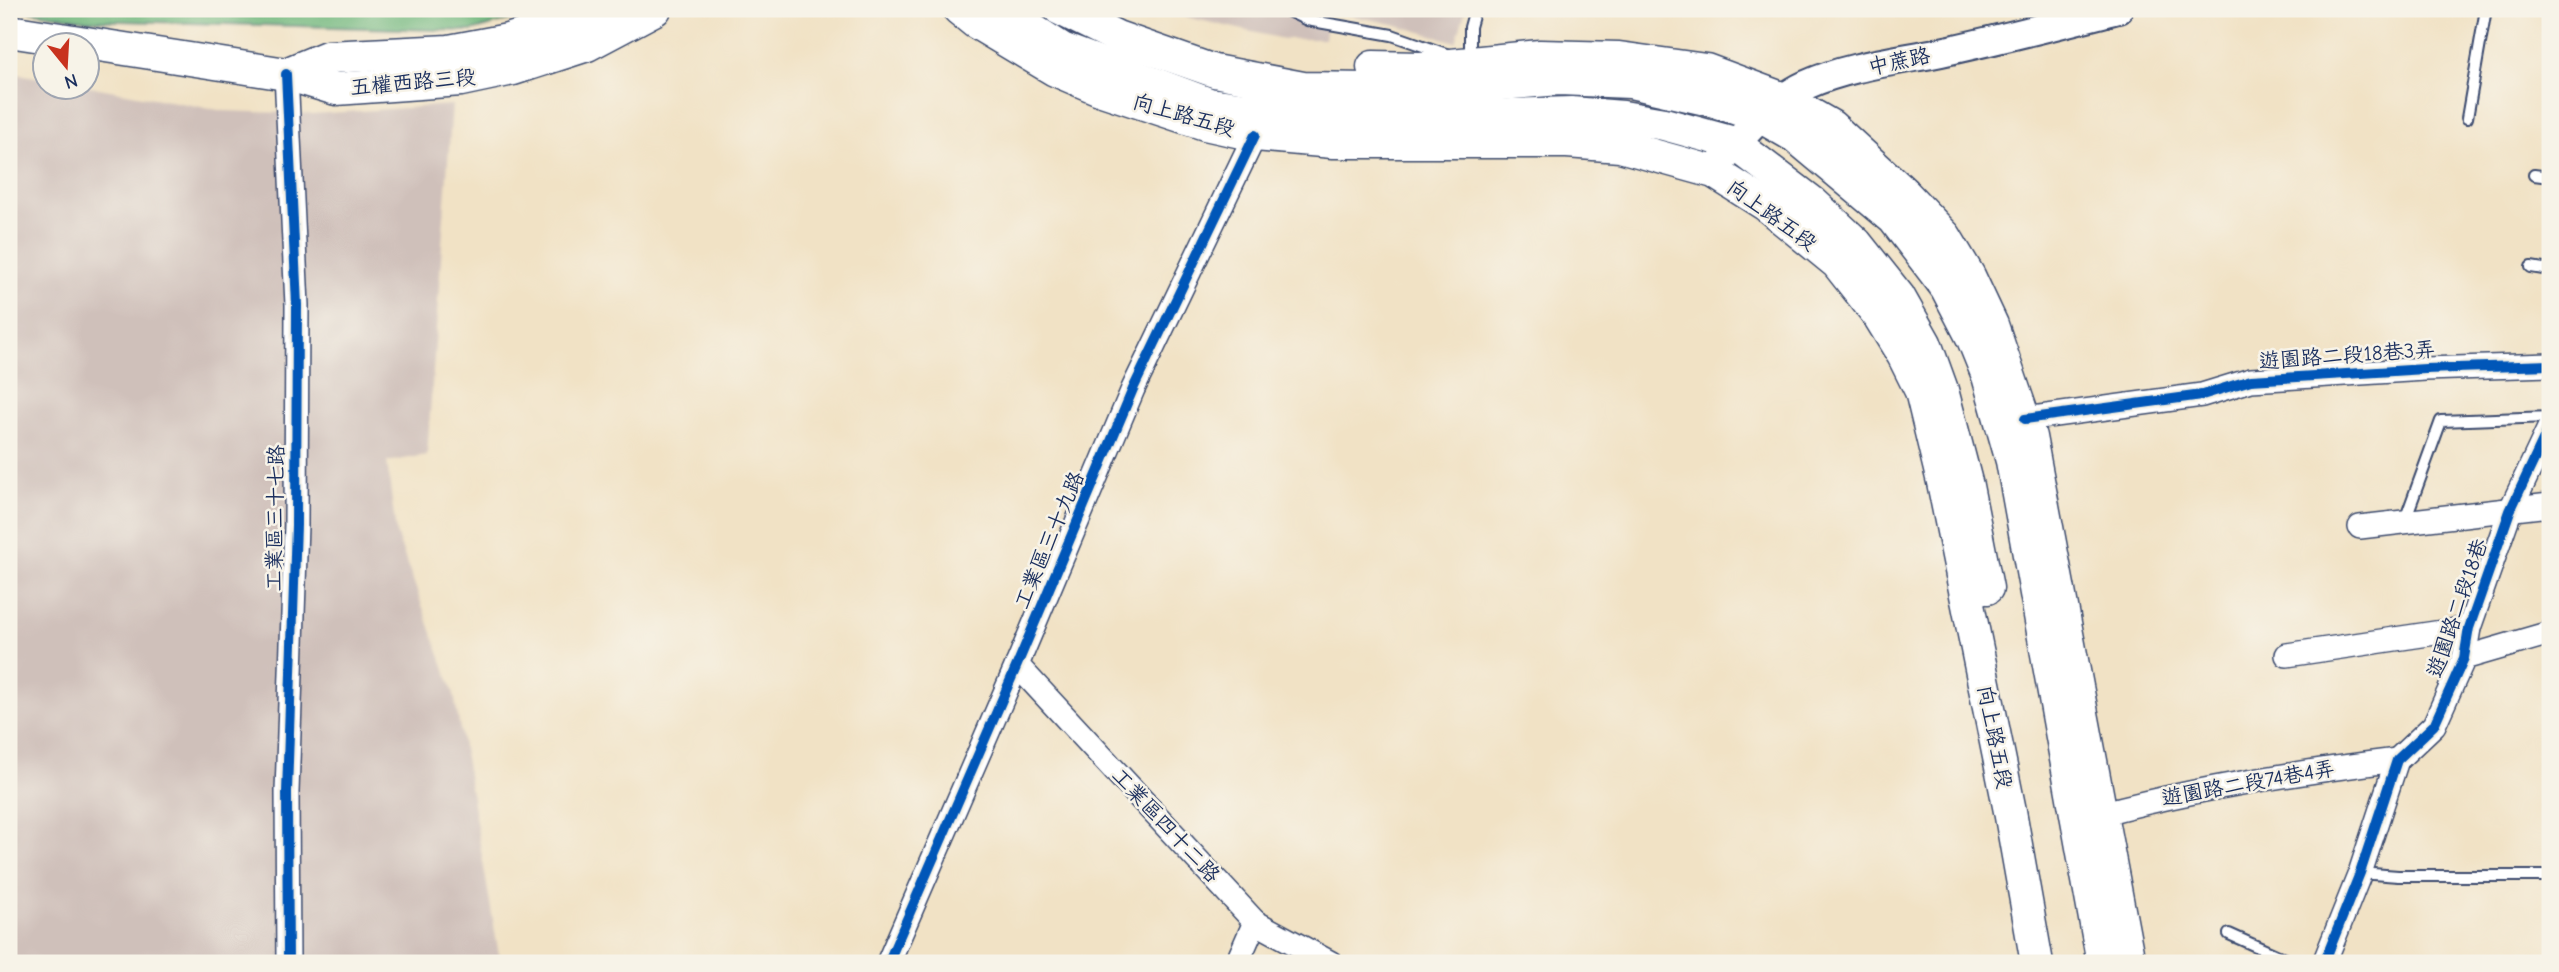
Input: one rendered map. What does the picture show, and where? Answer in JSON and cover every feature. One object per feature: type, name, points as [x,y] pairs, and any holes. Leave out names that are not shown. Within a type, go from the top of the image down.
[{"type":"main road","name":"五權西路三段","points":[[286,74],[327,57],[449,51],[508,40],[572,19],[592,9]]},
{"type":"main road","name":"五權西路三段","points":[[9,31],[286,74],[336,89],[461,80],[513,69],[587,45],[655,9]]},
{"type":"main road","name":"向上路五段","points":[[959,9],[975,22],[1067,75],[1102,90],[1205,124],[1255,135],[1333,142],[1567,142],[1620,146],[1714,172],[1766,205],[1837,263],[1879,316],[1921,391],[1943,482],[2010,811],[2037,963]]},
{"type":"main road","name":"向上路五段","points":[[1000,9],[1062,49],[1209,104],[1306,117],[1364,120],[1571,113],[1650,122],[1734,143],[1814,203],[1856,243],[1899,297],[1925,343],[1942,390],[1967,486],[2058,963]]},
{"type":"main road","points":[[1060,9],[1117,37],[1214,71],[1303,88],[1431,90],[1559,79],[1630,82],[1714,101],[1773,108],[1831,126],[1904,193],[1945,236],[1969,276],[1992,325],[2030,437],[2129,963]]},
{"type":"main road","points":[[1099,9],[1218,53],[1306,66],[1421,68],[1540,56],[1619,58],[1706,70],[1773,108],[1796,137],[1894,219],[1946,287],[1973,339],[1988,376],[2012,461],[2104,963]]},
{"type":"street","name":"中蔗路","points":[[1714,172],[1734,143],[1773,108],[1805,85],[1839,74],[1989,42],[2118,9]]},
{"type":"street","name":"工業區三十七路","points":[[286,74],[297,305],[296,526],[287,792],[288,963]]},
{"type":"street","points":[[1831,126],[1829,99],[1839,74]]},
{"type":"street","name":"工業區三十九路","points":[[888,963],[1133,389],[1255,135]]},
{"type":"street","name":"遊園路二段18巷3弄","points":[[2025,419],[2202,395],[2251,380],[2425,369],[2550,365]]},
{"type":"street","name":"遊園路二段18巷","points":[[2324,963],[2360,873],[2397,760],[2434,725],[2464,658],[2469,628],[2510,511],[2550,426]]},
{"type":"street","points":[[2360,527],[2550,505]]},
{"type":"street","points":[[2287,655],[2469,628]]},
{"type":"street","points":[[2464,658],[2550,633]]},
{"type":"street","name":"工業區四十二路","points":[[1017,665],[1255,922],[1331,963]]},
{"type":"street","name":"遊園路二段74巷4弄","points":[[2100,814],[2151,800],[2304,772],[2397,760]]},
{"type":"street","points":[[1237,963],[1255,922]]},
{"type":"lane","points":[[1284,9],[1307,19],[1392,35],[1470,63],[1470,27],[1475,9]]},
{"type":"lane","points":[[2467,118],[2486,9]]},
{"type":"lane","points":[[2535,175],[2550,177]]},
{"type":"lane","points":[[2531,267],[2550,270]]},
{"type":"lane","points":[[2405,520],[2441,421],[2550,417]]},
{"type":"lane","points":[[2360,873],[2399,876],[2550,876]]},
{"type":"lane","points":[[2230,934],[2294,963]]},
{"type":"shaded area","points":[[1159,9],[1466,9],[1456,42],[1393,24],[1328,11],[1324,39],[1283,39]]},
{"type":"shaded area","points":[[9,72],[32,76],[32,102],[102,102],[102,89],[224,111],[313,114],[452,105],[427,455],[387,462],[396,533],[454,694],[499,955],[503,963],[9,963]]},
{"type":"green space","points":[[16,9],[547,9],[472,31],[86,20]]},
{"type":"cycle path","points":[[286,74],[297,305],[296,525],[287,792],[288,963]]},
{"type":"cycle path","points":[[888,963],[1133,389],[1255,135]]},
{"type":"cycle path","points":[[2025,419],[2202,395],[2251,380],[2425,369],[2550,365]]},
{"type":"cycle path","points":[[2324,963],[2360,873],[2397,760],[2434,725],[2464,658],[2469,628],[2510,511],[2550,426]]}]
